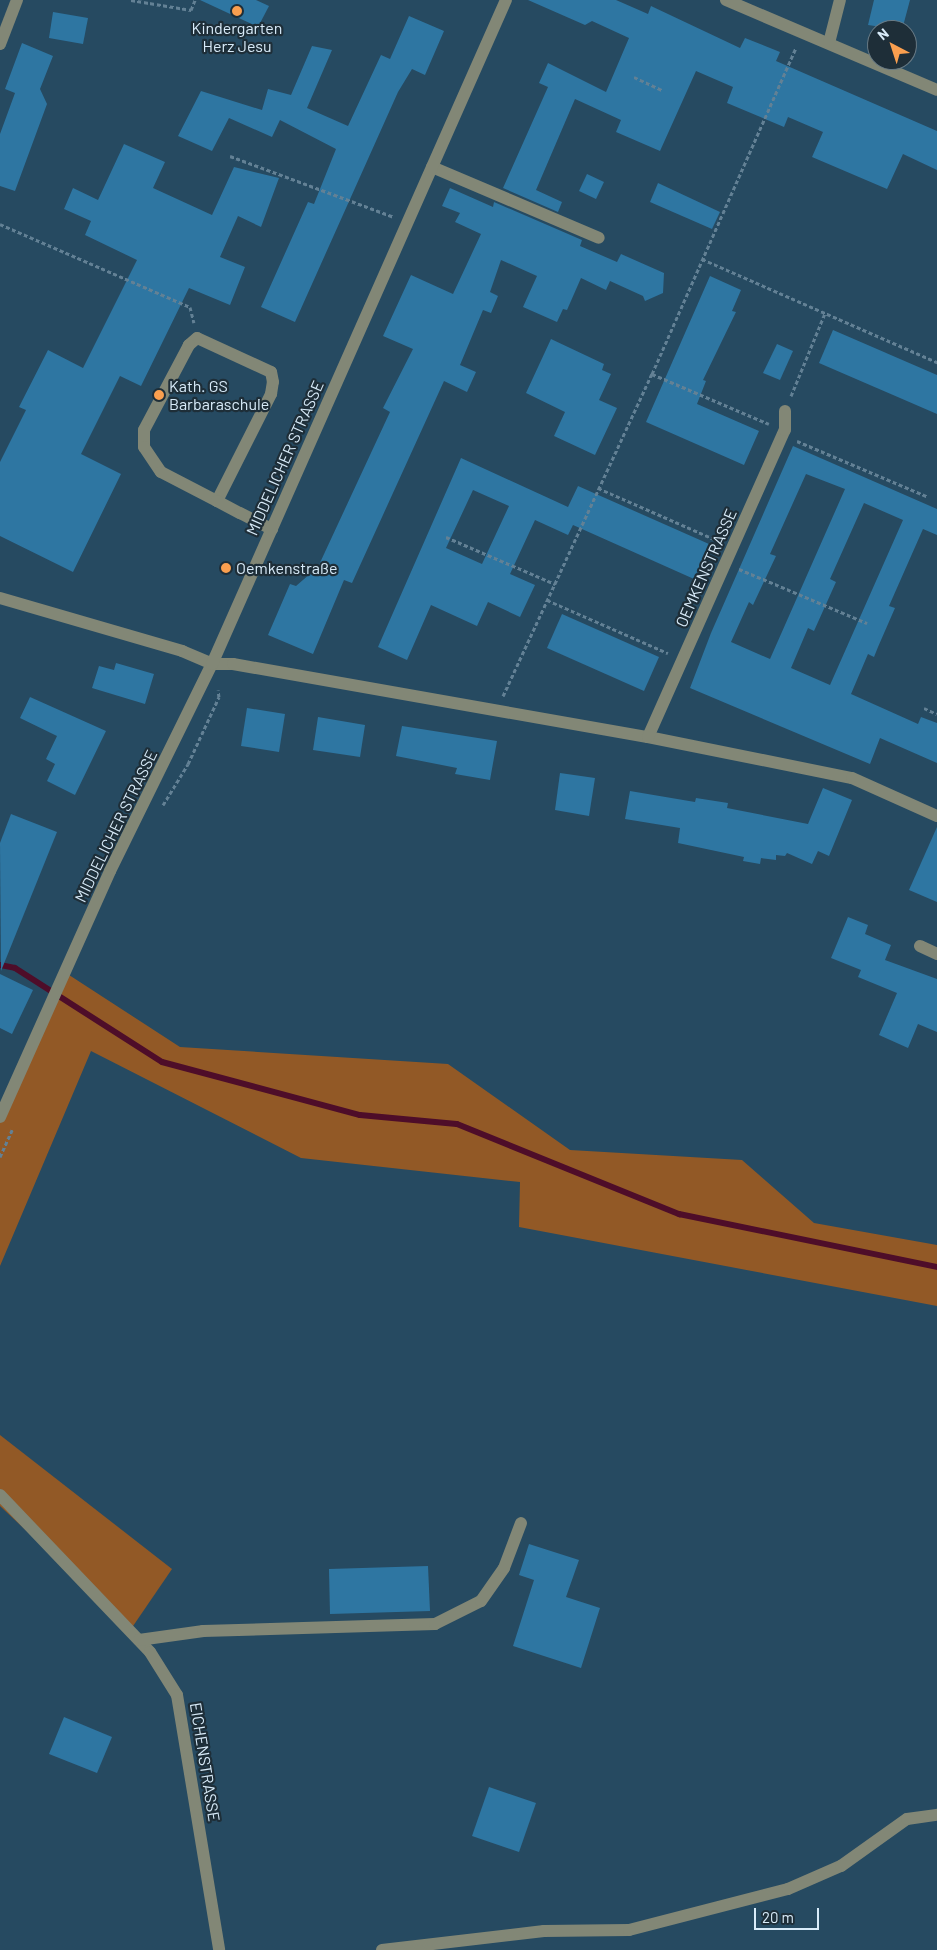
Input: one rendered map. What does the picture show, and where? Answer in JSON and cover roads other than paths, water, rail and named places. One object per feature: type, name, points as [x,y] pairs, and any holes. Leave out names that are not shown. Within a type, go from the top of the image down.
[{"type":"street","points":[[0,44],[17,0]]},
{"type":"street","name":"MIDDELICHER STRASSE","points":[[0,1117],[110,871],[212,664],[506,0]]},
{"type":"street","points":[[726,0],[937,90]]},
{"type":"street","points":[[829,43],[840,0]]},
{"type":"street","points":[[432,167],[599,238]]},
{"type":"street","points":[[217,501],[271,394],[273,382],[271,372],[196,338],[188,345],[144,430],[144,447],[161,472],[217,501],[272,529]]},
{"type":"street","name":"OEMKENSTRASSE","points":[[648,737],[784,433],[785,411]]},
{"type":"street","points":[[0,598],[182,652],[212,664],[232,664],[648,737],[852,778],[937,816]]},
{"type":"street","points":[[920,946],[937,954]]},
{"type":"street","name":"EICHENSTRASSE","points":[[0,1495],[139,1640],[177,1695],[219,1950]]},
{"type":"street","points":[[139,1640],[203,1631],[435,1624],[481,1601],[504,1568],[521,1523]]},
{"type":"street","points":[[382,1950],[544,1931],[629,1930],[788,1889],[842,1866],[907,1818],[937,1815]]},
{"type":"waterway","points":[[0,965],[15,968],[162,1062],[360,1115],[457,1124],[679,1214],[937,1267]]},
{"type":"place","name":"Kindergarten Herz Jesu","points":[[237,11]]},
{"type":"place","name":"Kath. GS Barbaraschule","points":[[159,395]]},
{"type":"place","name":"Oemkenstraße","points":[[226,568]]}]
